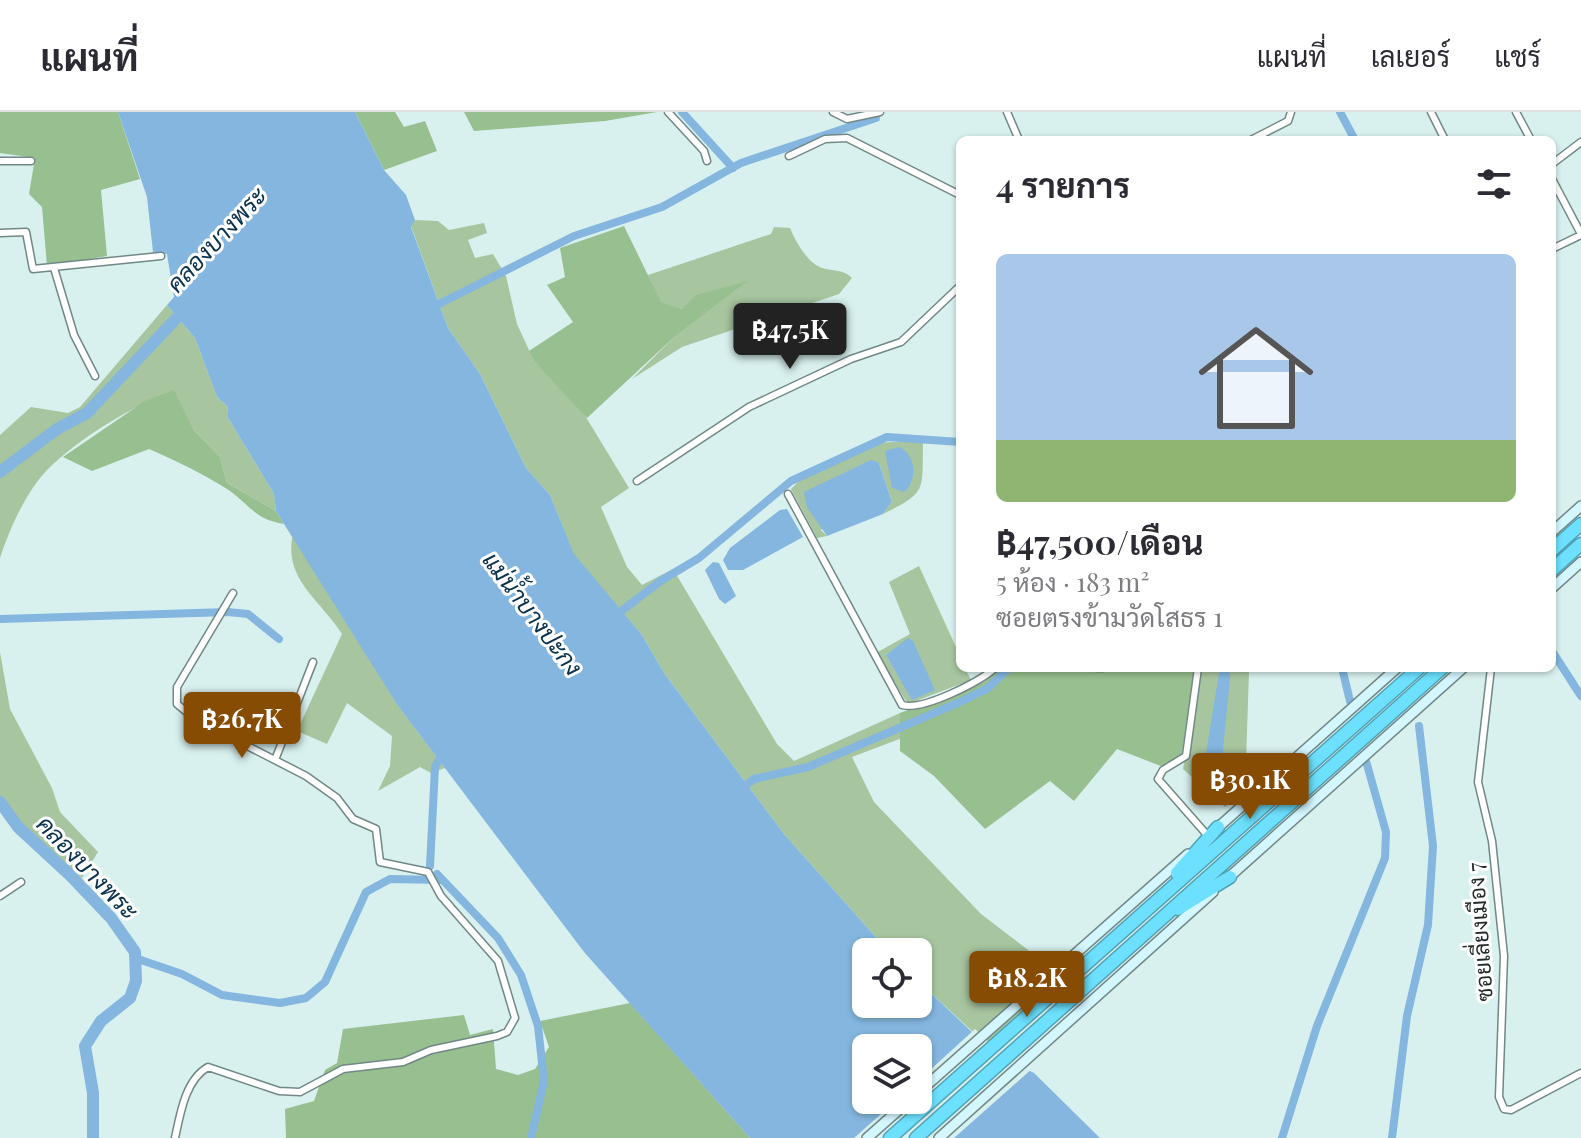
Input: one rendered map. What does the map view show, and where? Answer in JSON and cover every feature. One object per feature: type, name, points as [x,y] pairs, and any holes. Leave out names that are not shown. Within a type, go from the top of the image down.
[{"type":"highway","points":[[1556,546],[1581,524]]},
{"type":"highway","points":[[1556,566],[1581,544]]},
{"type":"highway","points":[[890,1138],[1414,672]]},
{"type":"highway","points":[[916,1138],[1437,672]]},
{"type":"highway","points":[[1141,915],[1213,832]]},
{"type":"highway","points":[[1150,926],[1230,877]]},
{"type":"main road","points":[[1556,528],[1581,506]]},
{"type":"main road","points":[[1556,584],[1581,562]]},
{"type":"main road","points":[[932,1081],[1393,672]]},
{"type":"main road","points":[[939,1138],[1459,672]]},
{"type":"main road","points":[[867,1138],[894,1114]]},
{"type":"street","points":[[668,112],[704,151],[707,161]]},
{"type":"street","points":[[833,112],[847,119],[880,112]]},
{"type":"street","points":[[1007,112],[1017,136]]},
{"type":"street","points":[[1259,136],[1288,121],[1291,112]]},
{"type":"street","points":[[1431,112],[1443,136]]},
{"type":"street","points":[[1516,112],[1529,136]]},
{"type":"street","points":[[789,156],[825,139],[847,138],[956,193]]},
{"type":"street","points":[[1556,161],[1581,142]]},
{"type":"street","points":[[0,161],[31,161]]},
{"type":"street","points":[[1556,187],[1581,234],[1556,247]]},
{"type":"street","points":[[0,233],[26,232],[33,269],[161,256]]},
{"type":"street","points":[[54,268],[74,335],[95,376]]},
{"type":"street","points":[[637,481],[749,407],[851,359],[901,342],[956,290]]},
{"type":"street","points":[[788,494],[902,705],[915,706],[945,695],[981,680],[990,672]]},
{"type":"street","points":[[175,1138],[180,1110],[191,1087],[208,1067],[279,1091],[300,1092],[343,1069],[403,1062],[431,1050],[507,1032],[515,1018],[503,971],[484,942],[423,870],[380,862],[376,829],[353,819],[330,792],[195,719],[175,699],[177,687],[233,593]]},
{"type":"street","points":[[275,760],[313,662]]},
{"type":"street","points":[[1197,672],[1186,756],[1163,770],[1158,779],[1213,832]]},
{"type":"street","name":"ซอยเลี่ยงเมือง 7","points":[[1491,672],[1478,782],[1492,841],[1504,956],[1499,1097],[1504,1109],[1511,1110],[1581,1073]]},
{"type":"street","points":[[0,896],[21,882]]},
{"type":"green space","points":[[0,112],[118,112],[140,179],[101,190],[107,256],[47,266],[42,207],[29,194],[35,158],[0,153]]},
{"type":"green space","points":[[355,112],[395,112],[404,127],[425,121],[437,151],[384,170]]},
{"type":"green space","points":[[464,112],[657,112],[605,121],[474,131]]},
{"type":"green space","points":[[415,220],[438,221],[449,230],[484,223],[487,233],[468,240],[475,258],[493,254],[506,276],[517,324],[534,361],[578,404],[629,488],[601,507],[627,567],[642,585],[673,569],[777,744],[794,761],[900,713],[902,738],[852,757],[874,802],[981,914],[1036,956],[1067,970],[986,1044],[932,994],[932,938],[877,938],[784,834],[664,673],[642,635],[574,555],[550,495],[526,468],[480,374],[448,328],[411,226]]},
{"type":"green space","points":[[624,226],[661,302],[682,309],[696,295],[748,281],[672,339],[587,418],[534,361],[529,351],[573,322],[547,285],[565,277],[560,248]]},
{"type":"green space","points":[[774,227],[790,228],[804,253],[816,265],[844,272],[852,278],[839,294],[682,347],[632,379],[672,339],[745,283],[682,309],[660,302],[648,275],[771,234]]},
{"type":"green space","points":[[167,305],[195,338],[217,397],[228,407],[227,416],[274,494],[276,511],[227,483],[220,457],[194,430],[174,391],[107,424],[47,470],[19,512],[0,558],[0,435],[31,407],[68,413],[80,407]]},
{"type":"green space","points":[[174,390],[194,430],[220,457],[227,483],[276,511],[284,524],[265,519],[218,483],[149,449],[92,471],[63,457],[145,401]]},
{"type":"green space","points":[[923,442],[922,481],[915,494],[883,514],[892,502],[879,463],[821,530],[827,536],[817,538],[791,489],[800,480],[879,443]]},
{"type":"green space","points":[[293,533],[398,706],[445,768],[431,773],[420,767],[378,791],[390,766],[392,736],[347,703],[327,744],[297,731],[342,634],[298,575],[291,549]]},
{"type":"green space","points":[[919,566],[956,647],[956,672],[967,672],[971,680],[908,704],[876,653],[910,634],[889,582]],"holes":[[[908,639],[913,700],[886,655]]]},
{"type":"green space","points":[[0,652],[10,709],[52,788],[60,812],[98,852],[82,878],[0,810]]},
{"type":"green space","points":[[993,672],[1193,672],[1182,754],[1171,770],[1117,749],[1074,801],[1050,781],[985,829],[934,776],[900,751],[900,713],[984,682]]},
{"type":"green space","points":[[1199,672],[1249,672],[1245,791],[1225,807],[1183,769]]},
{"type":"green space","points":[[630,1003],[750,1138],[286,1138],[285,1109],[314,1101],[325,1070],[337,1063],[343,1029],[464,1015],[470,1035],[493,1029],[496,1069],[518,1075],[535,1069],[549,1047],[540,1021]]},
{"type":"water","name":"แม่น้ำบางปะกง","points":[[118,112],[355,112],[384,170],[406,195],[415,220],[411,227],[448,328],[480,374],[526,468],[550,495],[574,554],[642,635],[664,673],[784,834],[877,938],[852,938],[852,1018],[932,1018],[932,994],[992,1051],[1034,1073],[1100,1138],[750,1138],[584,952],[398,706],[276,511],[274,494],[227,416],[228,407],[217,397],[195,338],[167,305],[174,297],[167,254],[153,252],[147,197]]},
{"type":"water","points":[[899,447],[909,455],[913,468],[912,481],[904,492],[892,488],[885,451]]},
{"type":"water","points":[[871,460],[879,463],[892,502],[883,514],[827,536],[807,507],[804,492]]},
{"type":"water","points":[[787,509],[803,537],[743,570],[728,570],[723,560],[730,548],[780,510]]},
{"type":"water","points":[[713,562],[719,563],[736,596],[725,604],[719,599],[705,570]]},
{"type":"water","points":[[908,638],[913,641],[935,690],[912,700],[886,655]]},
{"type":"water","points":[[1229,672],[1230,678],[1220,781],[1205,773],[1204,766],[1219,673]]},
{"type":"pier","points":[[975,1029],[995,1048],[1033,1068],[954,1138],[854,1138],[881,1114],[932,1114],[932,1068]]},
{"type":"waterway","points":[[682,112],[733,168]]},
{"type":"waterway","points":[[1340,112],[1353,136]]},
{"type":"waterway","points":[[433,307],[574,236],[662,207],[741,163],[876,118]]},
{"type":"waterway","name":"คลองบางพระ","points":[[0,472],[57,429],[87,413],[188,306]]},
{"type":"waterway","points":[[616,615],[662,580],[699,558],[791,481],[887,437],[956,442]]},
{"type":"waterway","points":[[0,619],[228,612],[248,614],[279,639]]},
{"type":"waterway","points":[[1556,657],[1581,696]]},
{"type":"waterway","points":[[740,790],[754,779],[808,767],[960,702],[988,688],[1005,672]]},
{"type":"waterway","points":[[1343,672],[1350,701]]},
{"type":"waterway","points":[[1392,1138],[1407,1016],[1428,925],[1433,846],[1419,726]]},
{"type":"waterway","points":[[430,866],[435,767],[443,753]]},
{"type":"waterway","points":[[1282,1138],[1317,1026],[1385,858],[1386,832],[1366,761]]},
{"type":"waterway","name":"คลองบางพระ","points":[[0,802],[18,827],[111,918],[135,952],[136,981],[130,998],[101,1021],[85,1046],[93,1093],[93,1138]]},
{"type":"waterway","points":[[437,874],[498,938],[521,975],[538,1026],[544,1081],[531,1138]]},
{"type":"waterway","points":[[135,958],[182,974],[222,995],[280,1003],[306,998],[325,982],[366,892],[390,879],[442,880]]}]
